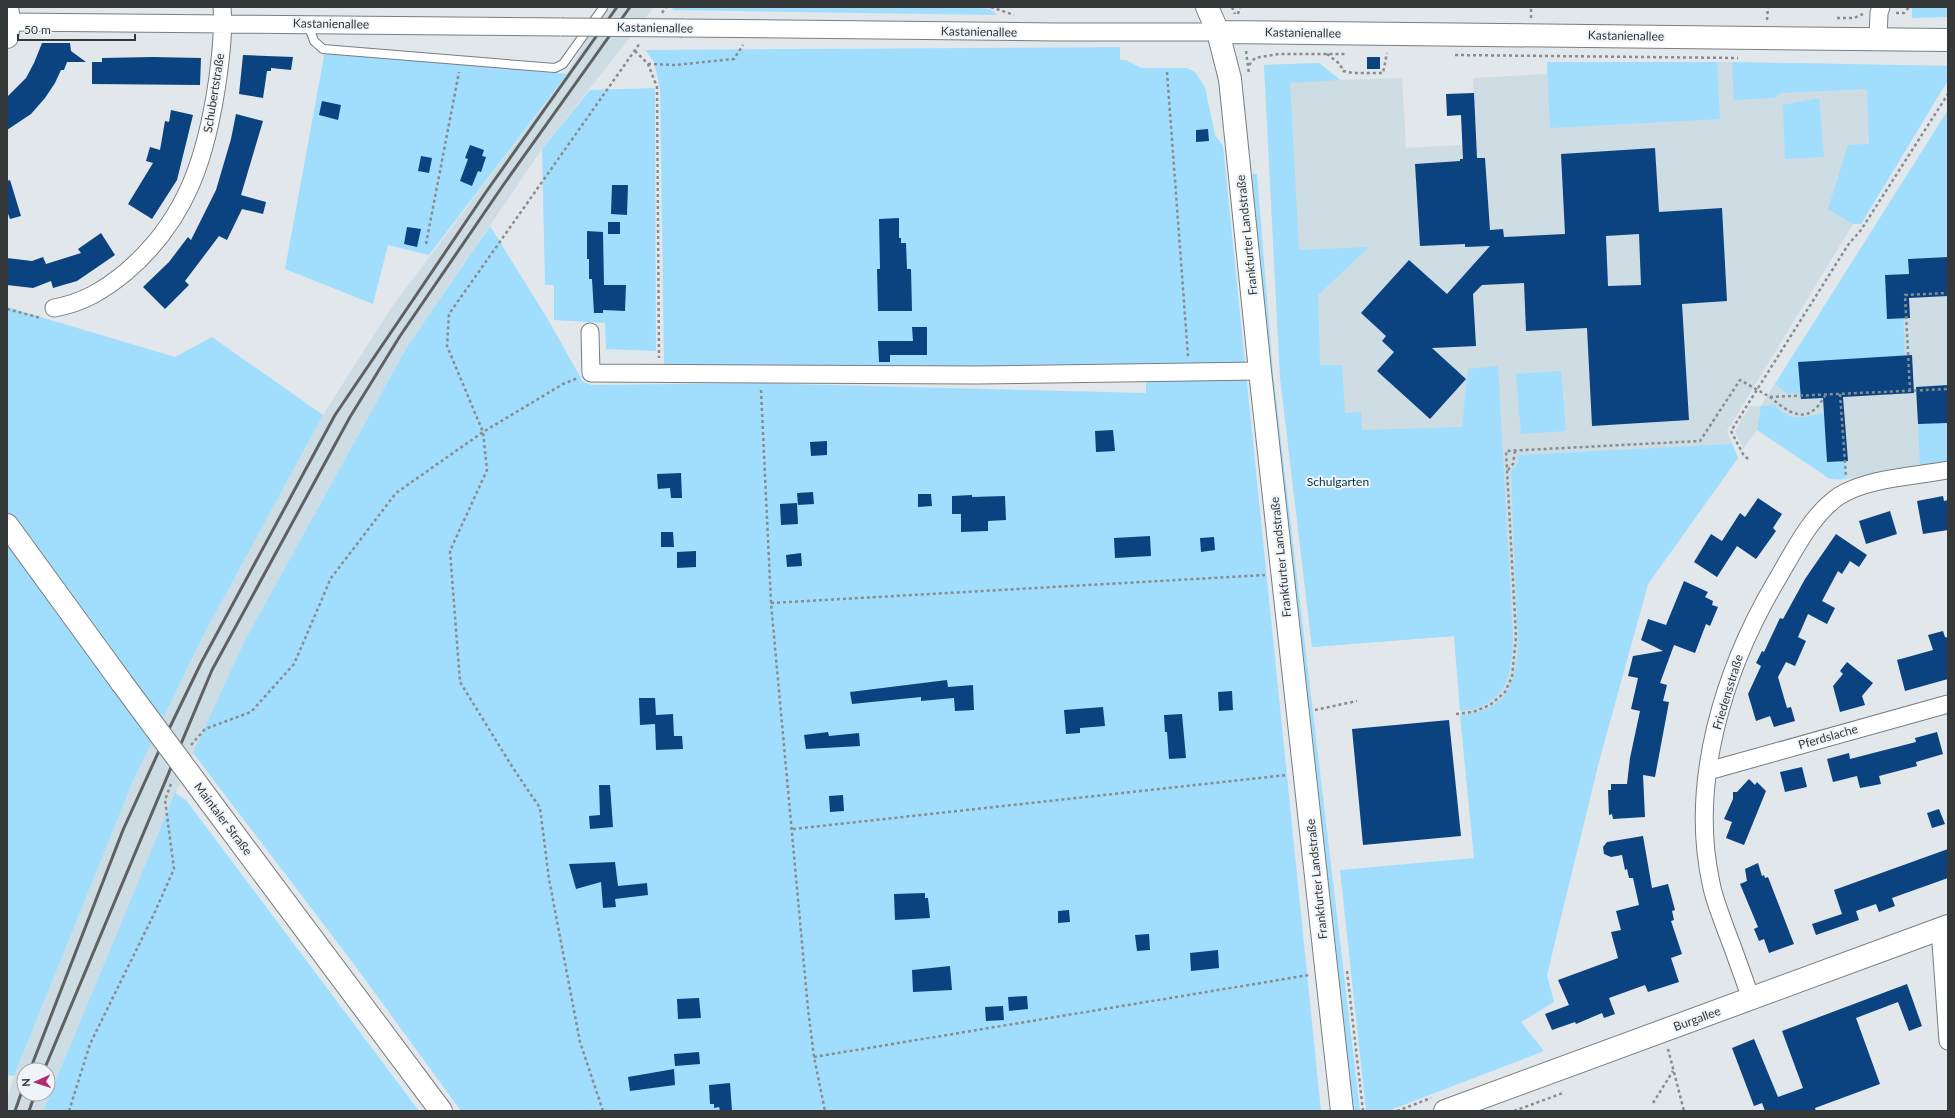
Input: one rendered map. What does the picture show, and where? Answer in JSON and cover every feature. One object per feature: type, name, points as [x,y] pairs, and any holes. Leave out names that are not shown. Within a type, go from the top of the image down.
[{"type":"main road","name":"Frankfurter Landstraße","points":[[1207,7],[1218,32],[1230,79],[1260,371],[1328,972],[1342,1111]]},
{"type":"main road","name":"Kastanienallee","points":[[1218,32],[1948,40]]},
{"type":"main road","name":"Maintaler Straße","points":[[7,525],[211,803],[441,1111]]},
{"type":"main road","name":"Burgallee","points":[[1445,1111],[1944,927]]},
{"type":"street","points":[[1878,39],[1879,13],[1881,7]]},
{"type":"street","name":"Kastanienallee","points":[[8,22],[222,15],[308,24],[751,30],[1218,32]]},
{"type":"street","name":"Schubertstraße","points":[[49,313],[90,297],[111,284],[140,260],[175,217],[196,172],[212,120],[222,15]]},
{"type":"street","points":[[590,332],[591,373],[761,375],[1190,373],[1260,371]]},
{"type":"street","name":"Friedensstraße","points":[[1751,999],[1715,899],[1709,877],[1704,824],[1708,771],[1724,697],[1744,641],[1782,570],[1821,510],[1840,496],[1866,485],[1948,470]]},
{"type":"street","name":"Pferdslache","points":[[1708,771],[1948,704]]},
{"type":"street","points":[[1944,927],[1948,1041]]},
{"type":"lane","points":[[308,24],[314,41],[323,49],[559,67],[573,51],[603,8]]},
{"type":"path","points":[[661,13],[666,7]]},
{"type":"path","points":[[1767,21],[1768,7]]},
{"type":"path","points":[[648,64],[675,65],[734,59],[751,30]]},
{"type":"path","points":[[603,1111],[580,1042],[549,879],[540,808],[513,768],[460,682],[450,551],[487,470],[483,432],[447,346],[449,314],[643,39]]},
{"type":"path","points":[[635,51],[648,64],[657,87],[659,374]]},
{"type":"path","points":[[1326,54],[1340,64],[1343,71],[1353,73],[1383,73],[1387,53]]},
{"type":"path","points":[[426,244],[462,59]]},
{"type":"path","points":[[1167,72],[1190,373]]},
{"type":"path","points":[[1748,460],[1743,454],[1731,431],[1848,245],[1861,230],[1948,94]]},
{"type":"path","points":[[1910,391],[1905,295],[1948,293]]},
{"type":"path","points":[[7,310],[49,313]]},
{"type":"path","points":[[186,750],[205,729],[251,712],[294,664],[331,578],[396,493],[483,432],[563,384],[591,373]]},
{"type":"path","points":[[761,375],[771,603],[814,1057],[825,1111]]},
{"type":"path","points":[[1456,714],[1473,712],[1490,706],[1504,692],[1512,677],[1516,637],[1506,451],[1700,441],[1740,380],[1757,389],[1787,411],[1805,415],[1815,409],[1825,395]]},
{"type":"path","points":[[1770,398],[1948,389]]},
{"type":"path","points":[[1840,394],[1846,478]]},
{"type":"path","points":[[1507,470],[1514,464],[1515,451]]},
{"type":"path","points":[[771,603],[1283,574]]},
{"type":"path","points":[[1298,714],[1357,701]]},
{"type":"path","points":[[792,829],[1305,774]]},
{"type":"path","points":[[69,1111],[90,1044],[154,916],[174,869],[165,800],[173,777]]},
{"type":"path","points":[[814,1057],[1328,972]]},
{"type":"path","points":[[1662,1031],[1684,1111]]},
{"type":"path","points":[[1653,1103],[1673,1070]]},
{"type":"path","points":[[1514,1111],[1563,1093]]},
{"type":"shaded area","points":[[605,7],[654,7],[542,149],[407,347],[245,640],[171,803],[56,1080],[56,1062],[20,1062],[133,781],[202,638],[323,415],[391,308],[567,74]]},
{"type":"shaded area","points":[[1547,62],[1732,62],[1948,66],[1948,80],[1861,224],[1853,224],[1727,431],[1738,458],[1648,584],[1598,765],[1578,849],[1475,858],[1454,636],[1312,647],[1280,377],[1264,65],[1319,63],[1340,80],[1402,78],[1406,148],[1462,145],[1462,131],[1476,130],[1473,78],[1547,74]]},
{"type":"shaded area","points":[[1948,110],[1948,461],[1840,480],[1830,479],[1757,430],[1743,449],[1735,431],[1750,406],[1761,406]]},
{"type":"shaded area","points":[[16,1071],[16,1102],[47,1102],[43,1111],[7,1111],[7,1099]]},
{"type":"green space","points":[[674,7],[968,7],[990,9],[997,15],[672,10]]},
{"type":"green space","points":[[1912,7],[1948,7],[1948,17],[1912,18]]},
{"type":"green space","points":[[1120,47],[1120,60],[1126,60],[1141,68],[1187,68],[1195,72],[1205,87],[1215,135],[1223,146],[1321,1111],[461,1111],[353,963],[193,753],[245,640],[407,347],[490,226],[550,323],[583,382],[592,385],[753,383],[1146,393],[1146,374],[664,367],[660,88],[654,62],[645,50]]},
{"type":"green space","points":[[325,51],[567,74],[429,255],[388,245],[373,304],[285,269]]},
{"type":"green space","points":[[1547,62],[1717,62],[1720,119],[1550,128]]},
{"type":"green space","points":[[1732,62],[1948,66],[1948,80],[1861,224],[1853,224],[1828,209],[1848,145],[1869,144],[1867,89],[1781,93],[1775,98],[1734,100]]},
{"type":"green space","name":"Schulgarten","points":[[1319,63],[1340,80],[1290,83],[1299,250],[1369,247],[1318,295],[1320,365],[1342,365],[1345,413],[1361,412],[1362,430],[1462,427],[1468,369],[1498,366],[1513,636],[1511,663],[1504,686],[1488,703],[1476,708],[1460,711],[1454,636],[1312,647],[1280,377],[1264,65]]},
{"type":"green space","points":[[655,88],[656,351],[606,349],[605,323],[554,320],[554,285],[545,285],[542,149],[590,90]]},
{"type":"green space","points":[[1819,98],[1824,157],[1785,159],[1783,105]]},
{"type":"green space","points":[[1948,110],[1948,257],[1908,260],[1909,281],[1894,275],[1885,275],[1887,319],[1896,319],[1896,312],[1903,311],[1905,356],[1798,362],[1799,383],[1820,381],[1821,392],[1788,394],[1775,384]]},
{"type":"green space","points":[[1252,174],[1257,174],[1273,373],[1360,1111],[1353,1111],[1351,1107],[1267,370]]},
{"type":"green space","points":[[7,307],[175,357],[212,337],[323,415],[202,638],[133,781],[20,1062],[16,1062],[16,1071],[14,1076],[7,1075]]},
{"type":"green space","points":[[1561,371],[1566,431],[1521,434],[1516,374]]},
{"type":"green space","points":[[1775,405],[1787,415],[1798,418],[1824,413],[1827,462],[1845,461],[1846,479],[1830,479],[1757,430],[1761,406]]},
{"type":"green space","points":[[1948,423],[1948,461],[1920,466],[1918,424]]},
{"type":"green space","points":[[1732,444],[1738,458],[1648,584],[1598,765],[1547,975],[1554,1002],[1521,1022],[1544,1051],[1388,1111],[1366,1111],[1340,870],[1474,858],[1460,716],[1475,713],[1496,704],[1508,689],[1516,667],[1518,652],[1511,472],[1517,464],[1518,455]]},
{"type":"green space","points":[[175,793],[186,800],[419,1111],[43,1111],[47,1102],[56,1102],[56,1080]]},
{"type":"building","points":[[42,43],[70,43],[71,51],[86,62],[67,62],[64,70],[61,70],[55,83],[45,98],[31,114],[7,130],[7,97],[26,78]]},
{"type":"building","points":[[243,55],[293,57],[291,70],[271,68],[271,71],[267,71],[263,98],[239,94]]},
{"type":"building","points":[[1367,57],[1380,57],[1380,69],[1367,69]]},
{"type":"building","points":[[102,58],[201,58],[200,85],[92,84],[92,62],[102,62]]},
{"type":"building","points":[[1474,93],[1477,158],[1485,158],[1490,230],[1503,229],[1504,237],[1565,234],[1561,154],[1655,148],[1659,212],[1722,208],[1727,301],[1682,304],[1689,420],[1592,426],[1587,328],[1526,331],[1524,283],[1482,285],[1473,294],[1476,346],[1432,348],[1466,379],[1430,419],[1377,371],[1394,352],[1382,341],[1386,336],[1361,313],[1409,260],[1447,294],[1490,246],[1465,247],[1465,244],[1420,246],[1415,164],[1460,161],[1460,159],[1463,159],[1461,115],[1447,116],[1446,94]],"holes":[[[1639,234],[1641,285],[1608,286],[1606,236]]]},
{"type":"building","points":[[322,101],[341,105],[338,120],[319,115]]},
{"type":"building","points":[[171,110],[193,115],[177,180],[152,219],[128,204],[153,163],[146,161],[150,147],[160,150],[165,121],[169,122]]},
{"type":"building","points":[[236,114],[263,121],[241,195],[266,202],[263,214],[242,209],[227,240],[219,236],[185,281],[189,285],[165,309],[143,287],[169,262],[188,237],[191,240],[216,190],[231,139]]},
{"type":"building","points":[[1208,129],[1209,141],[1196,142],[1196,130]]},
{"type":"building","points":[[470,145],[484,150],[482,156],[486,157],[481,172],[478,171],[472,186],[460,181],[468,159],[465,158]]},
{"type":"building","points":[[421,156],[432,158],[429,173],[418,171]]},
{"type":"building","points":[[10,180],[21,216],[10,219],[7,211],[7,181]]},
{"type":"building","points":[[612,185],[628,185],[627,215],[611,214]]},
{"type":"building","points":[[899,218],[899,238],[901,238],[901,243],[906,243],[907,269],[911,269],[912,311],[878,311],[877,269],[880,269],[879,219]]},
{"type":"building","points":[[608,222],[620,222],[620,234],[608,234]]},
{"type":"building","points":[[407,227],[421,229],[417,247],[404,244]]},
{"type":"building","points":[[587,231],[603,232],[604,285],[626,285],[625,311],[603,310],[603,313],[594,313],[592,279],[589,279],[589,259],[587,259]]},
{"type":"building","points":[[101,233],[115,255],[77,281],[53,288],[51,281],[33,288],[7,285],[7,258],[32,261],[43,257],[46,264],[81,253],[78,249]]},
{"type":"building","points":[[1948,257],[1948,296],[1909,298],[1910,318],[1887,319],[1885,275],[1909,274],[1908,259]]},
{"type":"building","points":[[912,327],[927,327],[927,355],[890,355],[890,362],[879,362],[878,341],[913,341]]},
{"type":"building","points":[[1912,355],[1914,393],[1843,397],[1848,461],[1827,462],[1823,398],[1801,399],[1798,362]]},
{"type":"building","points":[[1948,385],[1948,423],[1918,424],[1916,387]]},
{"type":"building","points":[[1113,430],[1115,451],[1096,452],[1095,431]]},
{"type":"building","points":[[827,441],[827,455],[811,456],[810,442]]},
{"type":"building","points":[[681,473],[682,498],[671,498],[670,488],[658,489],[657,474]]},
{"type":"building","points":[[813,492],[814,504],[798,505],[797,493]]},
{"type":"building","points":[[918,494],[931,494],[932,506],[918,507]]},
{"type":"building","points":[[972,495],[972,497],[1005,496],[1006,520],[988,521],[988,531],[961,532],[961,514],[952,514],[952,496]]},
{"type":"building","points":[[1943,496],[1944,501],[1948,500],[1948,530],[1923,534],[1917,501]]},
{"type":"building","points":[[1758,498],[1782,514],[1773,528],[1776,531],[1756,559],[1737,546],[1717,577],[1694,562],[1711,534],[1722,541],[1740,513],[1745,517]]},
{"type":"building","points":[[797,503],[798,524],[781,525],[780,504]]},
{"type":"building","points":[[1890,511],[1897,534],[1866,544],[1859,521]]},
{"type":"building","points":[[661,532],[673,532],[674,547],[661,547]]},
{"type":"building","points":[[1836,534],[1867,555],[1859,567],[1850,561],[1842,574],[1838,571],[1822,601],[1835,608],[1827,624],[1808,614],[1798,637],[1806,641],[1795,666],[1786,662],[1778,677],[1787,708],[1791,707],[1795,721],[1774,727],[1770,716],[1756,721],[1748,694],[1761,666],[1756,663],[1762,651],[1764,652],[1780,618],[1783,619],[1805,579]]},
{"type":"building","points":[[1150,536],[1151,556],[1115,558],[1114,538]]},
{"type":"building","points":[[1214,537],[1215,550],[1201,552],[1200,538]]},
{"type":"building","points":[[696,551],[696,567],[677,568],[677,552]]},
{"type":"building","points":[[801,553],[802,566],[787,567],[786,555]]},
{"type":"building","points":[[1684,581],[1708,592],[1705,597],[1713,601],[1712,605],[1718,607],[1710,626],[1706,624],[1695,653],[1674,645],[1660,683],[1667,685],[1663,701],[1669,702],[1655,777],[1643,775],[1645,817],[1613,819],[1612,814],[1609,815],[1608,790],[1611,790],[1611,784],[1627,784],[1630,758],[1640,711],[1631,709],[1638,678],[1628,676],[1633,656],[1663,651],[1641,640],[1648,619],[1666,625]]},
{"type":"building","points":[[1943,631],[1945,637],[1948,638],[1948,679],[1905,691],[1897,660],[1933,650],[1928,635]]},
{"type":"building","points":[[1847,662],[1873,683],[1862,696],[1865,705],[1840,712],[1833,686],[1843,674],[1840,671]]},
{"type":"building","points":[[947,680],[948,687],[973,685],[974,710],[955,711],[954,698],[921,701],[921,697],[852,704],[850,692]]},
{"type":"building","points":[[1232,691],[1233,710],[1219,711],[1218,692]]},
{"type":"building","points":[[639,698],[655,698],[656,715],[673,714],[674,736],[682,736],[683,749],[656,750],[655,724],[640,725]]},
{"type":"building","points":[[1103,707],[1105,726],[1080,728],[1080,733],[1066,734],[1064,710]]},
{"type":"building","points":[[1182,714],[1186,758],[1169,759],[1164,715]]},
{"type":"building","points":[[1449,720],[1461,836],[1363,845],[1352,729]]},
{"type":"building","points":[[828,732],[829,736],[859,733],[860,746],[806,749],[804,735]]},
{"type":"building","points":[[1937,732],[1943,754],[1916,762],[1917,766],[1879,776],[1881,784],[1860,788],[1857,776],[1833,782],[1827,759],[1849,753],[1850,759],[1916,742],[1915,738]]},
{"type":"building","points":[[1802,767],[1807,787],[1785,792],[1780,772]]},
{"type":"building","points":[[1749,779],[1755,785],[1757,782],[1766,791],[1744,845],[1726,838],[1732,822],[1724,819],[1733,799],[1733,792],[1737,792]]},
{"type":"building","points":[[599,785],[610,785],[613,827],[590,829],[589,816],[600,815]]},
{"type":"building","points":[[843,795],[844,811],[830,812],[829,796]]},
{"type":"building","points":[[1939,809],[1945,824],[1932,828],[1927,813]]},
{"type":"building","points":[[1643,836],[1652,888],[1668,884],[1675,910],[1672,911],[1674,920],[1671,921],[1682,954],[1671,958],[1679,982],[1648,992],[1645,985],[1609,998],[1615,1014],[1604,1018],[1602,1013],[1576,1024],[1575,1022],[1552,1030],[1545,1014],[1569,1005],[1558,980],[1618,958],[1611,932],[1621,930],[1616,911],[1639,905],[1633,878],[1629,878],[1627,869],[1625,870],[1622,855],[1611,857],[1604,854],[1603,847],[1607,842]]},
{"type":"building","points":[[1948,849],[1948,878],[1892,898],[1895,906],[1879,912],[1876,904],[1856,911],[1859,920],[1816,935],[1812,924],[1842,914],[1834,890]]},
{"type":"building","points":[[615,862],[618,886],[647,883],[648,895],[615,899],[616,907],[603,908],[601,882],[576,889],[569,864]]},
{"type":"building","points":[[1758,863],[1762,876],[1764,875],[1765,878],[1768,877],[1794,944],[1769,953],[1764,939],[1759,941],[1754,929],[1758,927],[1740,884],[1747,881],[1745,869]]},
{"type":"building","points":[[925,893],[925,898],[928,898],[930,918],[895,920],[894,894]]},
{"type":"building","points":[[1069,910],[1070,922],[1058,923],[1058,911]]},
{"type":"building","points":[[1149,934],[1150,950],[1137,951],[1135,935]]},
{"type":"building","points":[[1218,950],[1219,968],[1191,971],[1190,953]]},
{"type":"building","points":[[950,966],[952,990],[913,992],[912,970]]},
{"type":"building","points":[[1907,984],[1922,1026],[1909,1031],[1898,1002],[1856,1018],[1880,1084],[1815,1108],[1816,1111],[1765,1111],[1762,1103],[1754,1106],[1732,1048],[1754,1039],[1778,1097],[1803,1088],[1782,1031]]},
{"type":"building","points":[[1027,996],[1028,1009],[1009,1011],[1008,997]]},
{"type":"building","points":[[699,998],[701,1018],[678,1019],[677,999]]},
{"type":"building","points":[[1003,1006],[1004,1020],[986,1021],[985,1007]]},
{"type":"building","points":[[699,1052],[700,1064],[675,1066],[674,1054]]},
{"type":"building","points":[[674,1069],[675,1085],[630,1091],[628,1077]]},
{"type":"building","points":[[730,1083],[732,1111],[720,1111],[719,1107],[714,1108],[714,1104],[710,1104],[709,1085]]},
{"type":"railway","points":[[33,1062],[123,830],[168,731],[201,663],[335,415],[486,192],[617,7]]},
{"type":"railway","points":[[47,1062],[212,670],[350,417],[400,336],[504,184],[630,7]]},
{"type":"railway","points":[[15,1111],[18,1102]]},
{"type":"railway","points":[[29,1111],[32,1102]]}]
